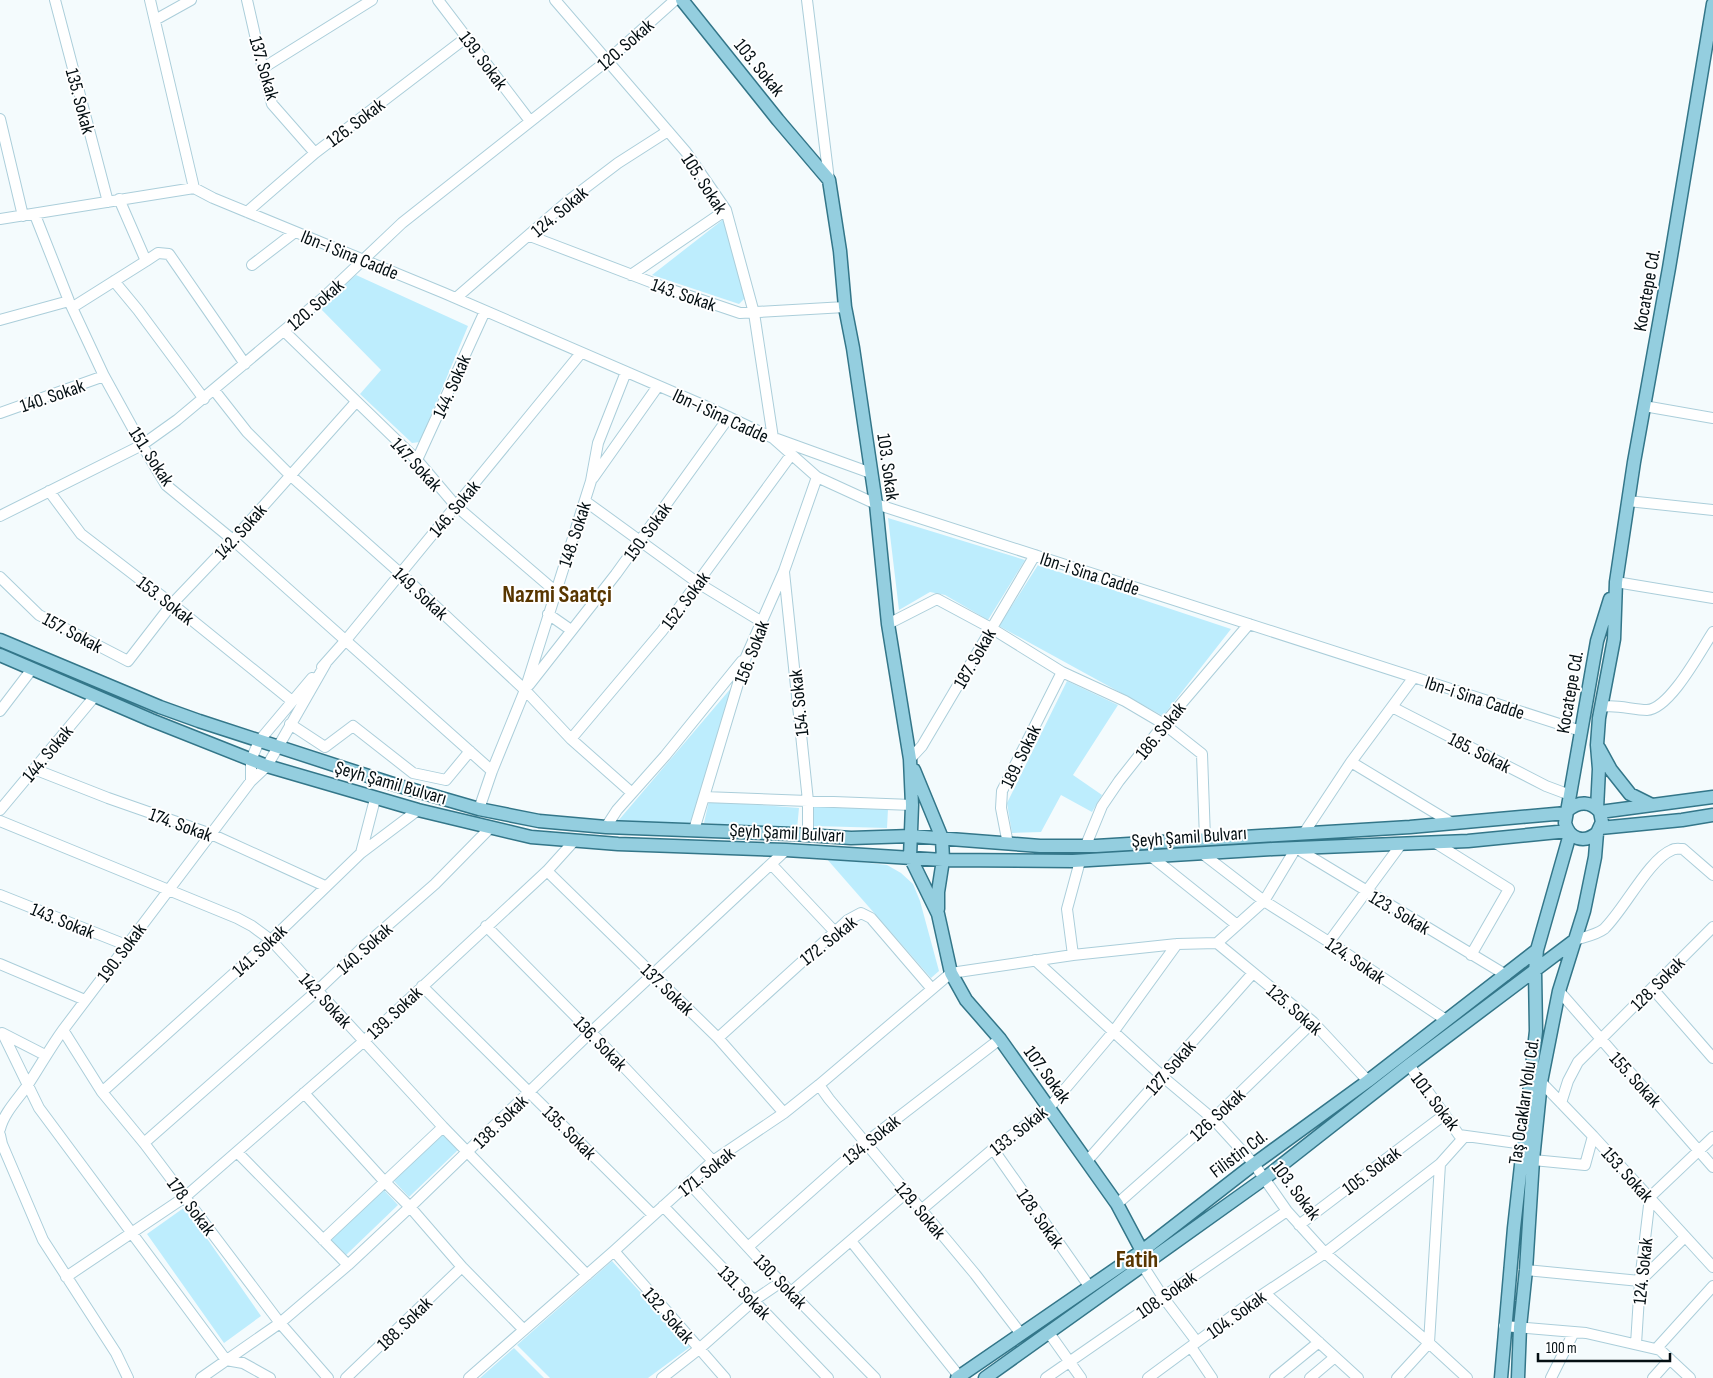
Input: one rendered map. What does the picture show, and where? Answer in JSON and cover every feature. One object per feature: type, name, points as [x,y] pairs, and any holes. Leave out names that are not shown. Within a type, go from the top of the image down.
[{"type":"main road","name":"103. Sokak","points":[[682,0],[778,120],[829,180],[840,251],[845,307],[853,348],[876,504],[888,624],[910,759],[912,805],[910,857]]},
{"type":"main road","name":"Kocatepe Cd.","points":[[1599,811],[1597,745],[1601,707],[1614,639],[1616,582],[1628,501],[1713,4]]},
{"type":"main road","name":"Kocatepe Cd.","points":[[1567,812],[1597,641],[1616,582]]},
{"type":"main road","name":"Şeyh Şamil Bulvarı","points":[[0,640],[160,707],[259,741],[479,809],[539,821],[606,827],[808,834],[852,838],[911,836],[1040,846],[1410,827],[1567,812],[1577,804],[1583,803],[1589,804],[1599,811],[1713,797]]},
{"type":"main road","name":"Şeyh Şamil Bulvarı","points":[[0,655],[267,766],[376,799],[490,828],[531,836],[668,846],[786,850],[943,860],[1080,861],[1296,848],[1468,841],[1569,832],[1575,838],[1587,839],[1599,830],[1713,815]]},
{"type":"main road","points":[[1597,745],[1611,770],[1630,794],[1652,805]]},
{"type":"main road","name":"103. Sokak","points":[[910,759],[942,838],[943,860],[938,892],[938,914]]},
{"type":"main road","points":[[1599,811],[1602,822],[1599,830]]},
{"type":"main road","points":[[1567,812],[1565,823],[1569,832]]},
{"type":"main road","name":"Taş Ocakları Yolu Cd.","points":[[1518,1378],[1520,1327],[1541,1082],[1559,992],[1590,884],[1599,830]]},
{"type":"main road","name":"Taş Ocakları Yolu Cd.","points":[[1501,1378],[1504,1326],[1536,1031],[1535,971],[1537,950],[1569,832]]},
{"type":"main road","points":[[910,857],[938,914]]},
{"type":"main road","name":"107. Sokak","points":[[938,914],[951,973],[966,1000],[1000,1039],[1117,1204],[1142,1251]]},
{"type":"main road","name":"Filistin Cd.","points":[[985,1378],[1265,1178],[1409,1065],[1575,940]]},
{"type":"main road","name":"Filistin Cd.","points":[[958,1377],[1142,1251],[1537,950]]},
{"type":"main road","points":[[1142,1251],[1143,1266]]},
{"type":"street","name":"135. Sokak","points":[[55,0],[108,202]]},
{"type":"street","points":[[0,219],[35,215],[119,199],[194,188],[150,0]]},
{"type":"street","points":[[155,20],[191,0]]},
{"type":"street","name":"137. Sokak","points":[[247,0],[272,104],[314,153]]},
{"type":"street","points":[[263,68],[372,0]]},
{"type":"street","name":"139. Sokak","points":[[438,0],[530,121]]},
{"type":"street","name":"105. Sokak","points":[[555,0],[686,152],[726,210],[754,313],[773,438]]},
{"type":"street","name":"120. Sokak","points":[[0,516],[142,445],[204,399],[364,260],[402,222],[608,60],[675,0]]},
{"type":"street","name":"103. Sokak","points":[[806,0],[829,180]]},
{"type":"street","name":"126. Sokak","points":[[247,212],[314,153],[467,37]]},
{"type":"street","points":[[0,119],[24,216]]},
{"type":"street","name":"124. Sokak","points":[[456,298],[530,236],[568,201],[618,163],[668,131]]},
{"type":"street","name":"Ibn-i Sina Cadde","points":[[194,188],[213,198],[456,298],[729,417],[773,438],[817,477],[876,504],[1581,731]]},
{"type":"street","points":[[119,199],[146,261]]},
{"type":"street","points":[[631,275],[726,210]]},
{"type":"street","name":"151. Sokak","points":[[35,215],[71,304],[104,376],[166,485],[233,540],[492,771]]},
{"type":"street","points":[[252,266],[295,232]]},
{"type":"street","name":"143. Sokak","points":[[530,236],[631,275],[740,313],[845,307]]},
{"type":"street","points":[[0,320],[71,304],[114,281],[158,253],[169,254],[245,364]]},
{"type":"street","points":[[114,281],[204,399]]},
{"type":"street","name":"144. Sokak","points":[[417,460],[485,311]]},
{"type":"street","name":"147. Sokak","points":[[284,331],[417,460],[456,506],[555,591]]},
{"type":"street","name":"146. Sokak","points":[[251,760],[259,741],[346,640],[581,353]]},
{"type":"street","name":"148. Sokak","points":[[479,809],[492,771],[525,690],[591,481],[598,443],[626,372]]},
{"type":"street","name":"140. Sokak","points":[[0,413],[104,376]]},
{"type":"street","points":[[591,481],[658,386]]},
{"type":"street","name":"149. Sokak","points":[[214,390],[247,432],[290,475],[400,573],[525,690],[571,739],[632,793]]},
{"type":"street","name":"142. Sokak","points":[[128,661],[172,604],[233,540],[356,402]]},
{"type":"street","points":[[1644,406],[1713,418]]},
{"type":"street","name":"150. Sokak","points":[[525,690],[640,540],[729,417]]},
{"type":"street","points":[[773,438],[871,473]]},
{"type":"street","name":"152. Sokak","points":[[571,739],[662,631],[791,455]]},
{"type":"street","name":"156. Sokak","points":[[694,830],[746,657],[784,571],[817,477]]},
{"type":"street","name":"153. Sokak","points":[[49,491],[81,534],[172,604],[292,701]]},
{"type":"street","points":[[585,501],[698,583],[762,622]]},
{"type":"street","points":[[1628,501],[1713,510]]},
{"type":"street","name":"187. Sokak","points":[[910,759],[922,746],[1035,555]]},
{"type":"street","name":"154. Sokak","points":[[784,571],[808,801],[808,834]]},
{"type":"street","name":"157. Sokak","points":[[0,578],[39,615],[128,661]]},
{"type":"street","points":[[1616,582],[1713,598]]},
{"type":"street","points":[[888,624],[937,599],[991,628],[1062,672],[1125,701],[1164,724],[1202,754],[1205,839]]},
{"type":"street","points":[[548,614],[571,630]]},
{"type":"street","name":"186. Sokak","points":[[1086,845],[1102,806],[1164,724],[1249,624]]},
{"type":"street","points":[[1601,707],[1611,705],[1647,710],[1657,708],[1672,695],[1713,632]]},
{"type":"street","points":[[606,827],[617,810],[746,657]]},
{"type":"street","name":"146. Sokak","points":[[267,766],[326,663]]},
{"type":"street","points":[[0,711],[32,669]]},
{"type":"street","name":"189. Sokak","points":[[1008,844],[1001,808],[1002,791],[1062,672]]},
{"type":"street","points":[[1304,833],[1351,762],[1414,677]]},
{"type":"street","name":"144. Sokak","points":[[0,810],[95,696]]},
{"type":"street","name":"185. Sokak","points":[[1392,707],[1546,786],[1570,795]]},
{"type":"street","points":[[290,724],[324,747],[352,726],[413,773],[446,780],[470,751]]},
{"type":"street","points":[[251,760],[251,781]]},
{"type":"street","points":[[1351,762],[1452,823]]},
{"type":"street","name":"190. Sokak","points":[[0,1129],[4,1118],[28,1085],[45,1055],[85,1000],[251,781],[267,766]]},
{"type":"street","name":"174. Sokak","points":[[34,769],[108,798],[211,834],[326,886]]},
{"type":"street","points":[[704,797],[912,805]]},
{"type":"street","points":[[361,854],[376,799]]},
{"type":"street","name":"141. Sokak","points":[[102,1092],[271,940],[361,854],[418,810]]},
{"type":"street","name":"142. Sokak","points":[[0,821],[237,918],[271,940],[443,1127],[587,1274]]},
{"type":"street","name":"140. Sokak","points":[[144,1143],[435,884],[490,828]]},
{"type":"street","name":"139. Sokak","points":[[66,1277],[185,1197],[364,1041],[547,871],[575,840]]},
{"type":"street","points":[[1434,842],[1509,889],[1471,955]]},
{"type":"street","points":[[1328,942],[1402,844]]},
{"type":"street","points":[[951,973],[1073,955],[1177,944],[1217,943],[1264,901],[1296,848]]},
{"type":"street","name":"123. Sokak","points":[[1296,848],[1506,975]]},
{"type":"street","points":[[1575,940],[1603,930],[1649,870],[1663,855],[1674,849],[1683,849],[1713,875]]},
{"type":"street","name":"138. Sokak","points":[[200,1378],[280,1323],[348,1265],[591,1032],[786,850]]},
{"type":"street","name":"124. Sokak","points":[[1203,854],[1264,901],[1446,1020]]},
{"type":"street","points":[[1152,857],[1237,925]]},
{"type":"street","points":[[1073,955],[1067,909],[1080,861]]},
{"type":"street","points":[[772,865],[835,932]]},
{"type":"street","name":"137. Sokak","points":[[547,871],[718,1038],[784,1113]]},
{"type":"street","name":"143. Sokak","points":[[0,895],[126,945]]},
{"type":"street","name":"172. Sokak","points":[[718,1038],[848,920],[861,913],[871,918],[932,990]]},
{"type":"street","name":"136. Sokak","points":[[486,926],[591,1032],[713,1161]]},
{"type":"street","name":"128. Sokak","points":[[1561,1102],[1574,1068],[1600,1039],[1713,927]]},
{"type":"street","name":"125. Sokak","points":[[1217,943],[1313,1022],[1368,1080]]},
{"type":"street","name":"133. Sokak","points":[[920,1210],[993,1149],[1049,1108],[1114,1031],[1177,944]]},
{"type":"street","name":"103. Sokak","points":[[1035,960],[1213,1119],[1254,1164],[1287,1211],[1325,1252],[1466,1378]]},
{"type":"street","points":[[0,964],[85,1000]]},
{"type":"street","name":"171. Sokak","points":[[469,1378],[614,1252],[713,1161],[784,1113],[951,973]]},
{"type":"street","name":"127. Sokak","points":[[1087,1162],[1253,973]]},
{"type":"street","name":"135. Sokak","points":[[422,986],[653,1215]]},
{"type":"street","points":[[1652,988],[1711,1050]]},
{"type":"street","name":"155. Sokak","points":[[1559,992],[1713,1168]]},
{"type":"street","name":"126. Sokak","points":[[1117,1204],[1213,1119],[1313,1022]]},
{"type":"street","name":"178. Sokak","points":[[63,1030],[102,1092],[144,1143],[280,1323],[328,1378]]},
{"type":"street","points":[[2,1032],[45,1055]]},
{"type":"street","points":[[2,1032],[39,1108],[226,1360],[243,1363],[270,1378]]},
{"type":"street","name":"134. Sokak","points":[[748,1247],[865,1143],[1000,1039]]},
{"type":"street","name":"101. Sokak","points":[[1409,1065],[1459,1135],[1524,1144]]},
{"type":"street","name":"153. Sokak","points":[[1541,1082],[1713,1267]]},
{"type":"street","name":"129. Sokak","points":[[819,1085],[1022,1334]]},
{"type":"street","points":[[304,1093],[410,1207],[462,1267],[524,1330]]},
{"type":"street","name":"105. Sokak","points":[[1299,1225],[1444,1115]]},
{"type":"street","points":[[323,1240],[443,1127]]},
{"type":"street","points":[[0,1135],[2,1144],[43,1240],[116,1353],[128,1378]]},
{"type":"street","name":"104. Sokak","points":[[1148,1378],[1325,1252],[1440,1164],[1465,1136]]},
{"type":"street","points":[[1533,1160],[1585,1166],[1593,1136]]},
{"type":"street","points":[[1650,1198],[1713,1137]]},
{"type":"street","name":"128. Sokak","points":[[993,1149],[1089,1286]]},
{"type":"street","points":[[237,1152],[348,1265]]},
{"type":"street","points":[[1397,1378],[1429,1343],[1440,1164]]},
{"type":"street","name":"130. Sokak","points":[[689,1183],[781,1282],[875,1378]]},
{"type":"street","points":[[791,1292],[906,1193]]},
{"type":"street","name":"124. Sokak","points":[[1636,1344],[1640,1281],[1650,1198]]},
{"type":"street","name":"131. Sokak","points":[[663,1206],[828,1378]]},
{"type":"street","name":"108. Sokak","points":[[1046,1378],[1287,1211]]},
{"type":"street","points":[[1526,1270],[1640,1281],[1685,1237]]},
{"type":"street","points":[[851,1240],[958,1377]]},
{"type":"street","name":"132. Sokak","points":[[614,1252],[725,1378]]},
{"type":"street","points":[[1143,1266],[1194,1344],[1212,1378]]},
{"type":"street","name":"188. Sokak","points":[[346,1378],[462,1267]]},
{"type":"street","points":[[662,1378],[699,1349],[753,1301],[781,1282]]},
{"type":"street","points":[[1656,1349],[1713,1286]]},
{"type":"street","points":[[1266,1293],[1358,1378]]},
{"type":"street","points":[[1504,1326],[1574,1332],[1660,1350],[1690,1378]]},
{"type":"street","points":[[1551,1378],[1574,1332]]},
{"type":"street","points":[[1049,1333],[1081,1378]]},
{"type":"street","points":[[1275,1378],[1319,1342]]},
{"type":"street","points":[[1310,1378],[1335,1357]]},
{"type":"street","points":[[1653,1378],[1670,1359]]},
{"type":"shaded area","points":[[725,218],[745,298],[739,304],[652,275]]},
{"type":"shaded area","points":[[356,275],[468,326],[420,442],[412,443],[360,394],[381,370],[319,307]]},
{"type":"shaded area","points":[[888,518],[1025,560],[988,620],[945,595],[930,592],[899,610]]},
{"type":"shaded area","points":[[1038,565],[1231,629],[1163,716],[999,626]]},
{"type":"shaded area","points":[[1067,681],[1118,705],[1073,775],[1102,795],[1092,812],[1061,795],[1041,832],[1012,833],[1007,803]]},
{"type":"shaded area","points":[[732,687],[690,825],[618,821]]},
{"type":"shaded area","points":[[709,801],[799,808],[797,829],[704,823]]},
{"type":"shaded area","points":[[814,806],[888,809],[887,828],[814,826]]},
{"type":"shaded area","points":[[826,858],[887,865],[901,873],[913,884],[920,901],[939,971],[931,978]]},
{"type":"shaded area","points":[[441,1133],[458,1150],[409,1197],[393,1180]]},
{"type":"shaded area","points":[[382,1188],[398,1205],[346,1255],[330,1239]]},
{"type":"shaded area","points":[[185,1207],[261,1316],[224,1343],[147,1234]]},
{"type":"shaded area","points":[[612,1261],[690,1347],[648,1378],[550,1378],[517,1345]]},
{"type":"shaded area","points":[[514,1348],[544,1378],[480,1378]]},
{"type":"district","name":"Nazmi Saatçi","points":[[557,594]]},
{"type":"district","name":"Fatih","points":[[1137,1259]]}]
